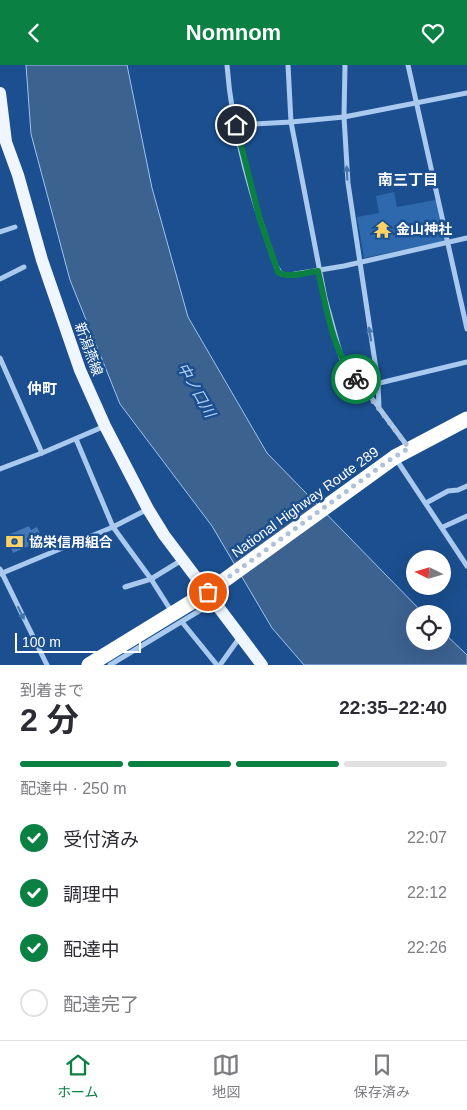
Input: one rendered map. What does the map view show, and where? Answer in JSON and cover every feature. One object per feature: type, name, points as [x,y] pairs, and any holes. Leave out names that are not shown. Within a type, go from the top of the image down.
[{"type":"highway","name":"National Highway Route 289","points":[[89,665],[391,459],[467,419]]},
{"type":"main road","name":"新潟燕線","points":[[0,93],[6,142],[18,175],[42,260],[80,370],[105,426],[148,509],[262,665]]},
{"type":"street","points":[[226,65],[236,125],[257,212],[278,272],[289,275],[318,271],[467,238]]},
{"type":"street","points":[[288,65],[291,122],[318,271],[340,355],[346,367],[409,448]]},
{"type":"street","points":[[345,65],[344,117],[348,183],[378,382],[379,408]]},
{"type":"street","points":[[408,65],[467,329]]},
{"type":"street","points":[[236,125],[344,117],[467,93]]},
{"type":"street","points":[[0,232],[15,227]]},
{"type":"street","points":[[0,279],[24,267]]},
{"type":"street","points":[[0,358],[42,453]]},
{"type":"street","points":[[363,387],[467,362]]},
{"type":"street","points":[[0,469],[105,426]]},
{"type":"street","points":[[76,439],[113,527],[151,579],[170,609]]},
{"type":"street","points":[[391,459],[426,503],[467,566]]},
{"type":"street","points":[[426,503],[448,491],[458,491],[467,486]]},
{"type":"street","points":[[47,665],[1,572],[113,527],[148,509]]},
{"type":"street","points":[[443,527],[467,516]]},
{"type":"street","points":[[125,587],[151,579],[183,559]]},
{"type":"street","points":[[80,665],[190,597]]},
{"type":"street","points":[[110,665],[199,611],[218,605]]},
{"type":"street","points":[[182,622],[218,665],[240,636]]},
{"type":"shaded area","points":[[394,192],[397,207],[436,200],[444,241],[364,258],[357,217],[379,213],[376,196]]},
{"type":"water","name":"中ノ口川","points":[[26,65],[127,65],[152,188],[188,317],[267,453],[415,605],[406,605],[406,650],[451,650],[451,640],[467,655],[467,665],[304,665],[272,628],[212,526],[120,404],[70,280],[31,134]]},
{"type":"building","points":[[29,526],[31,530],[37,527],[43,540],[13,553],[6,536]]},
{"type":"way so far","points":[[208,592],[388,461],[409,448],[356,379]]},
{"type":"place","name":"金山神社","points":[[382,229]]},
{"type":"place","name":"協栄信用組合","points":[[15,542]]},
{"type":"district","name":"南三丁目","points":[[408,180]]},
{"type":"district","name":"仲町","points":[[42,389]]},
{"type":"route","points":[[236,125],[252,195],[278,272],[289,275],[318,271],[342,360],[356,379]]}]
